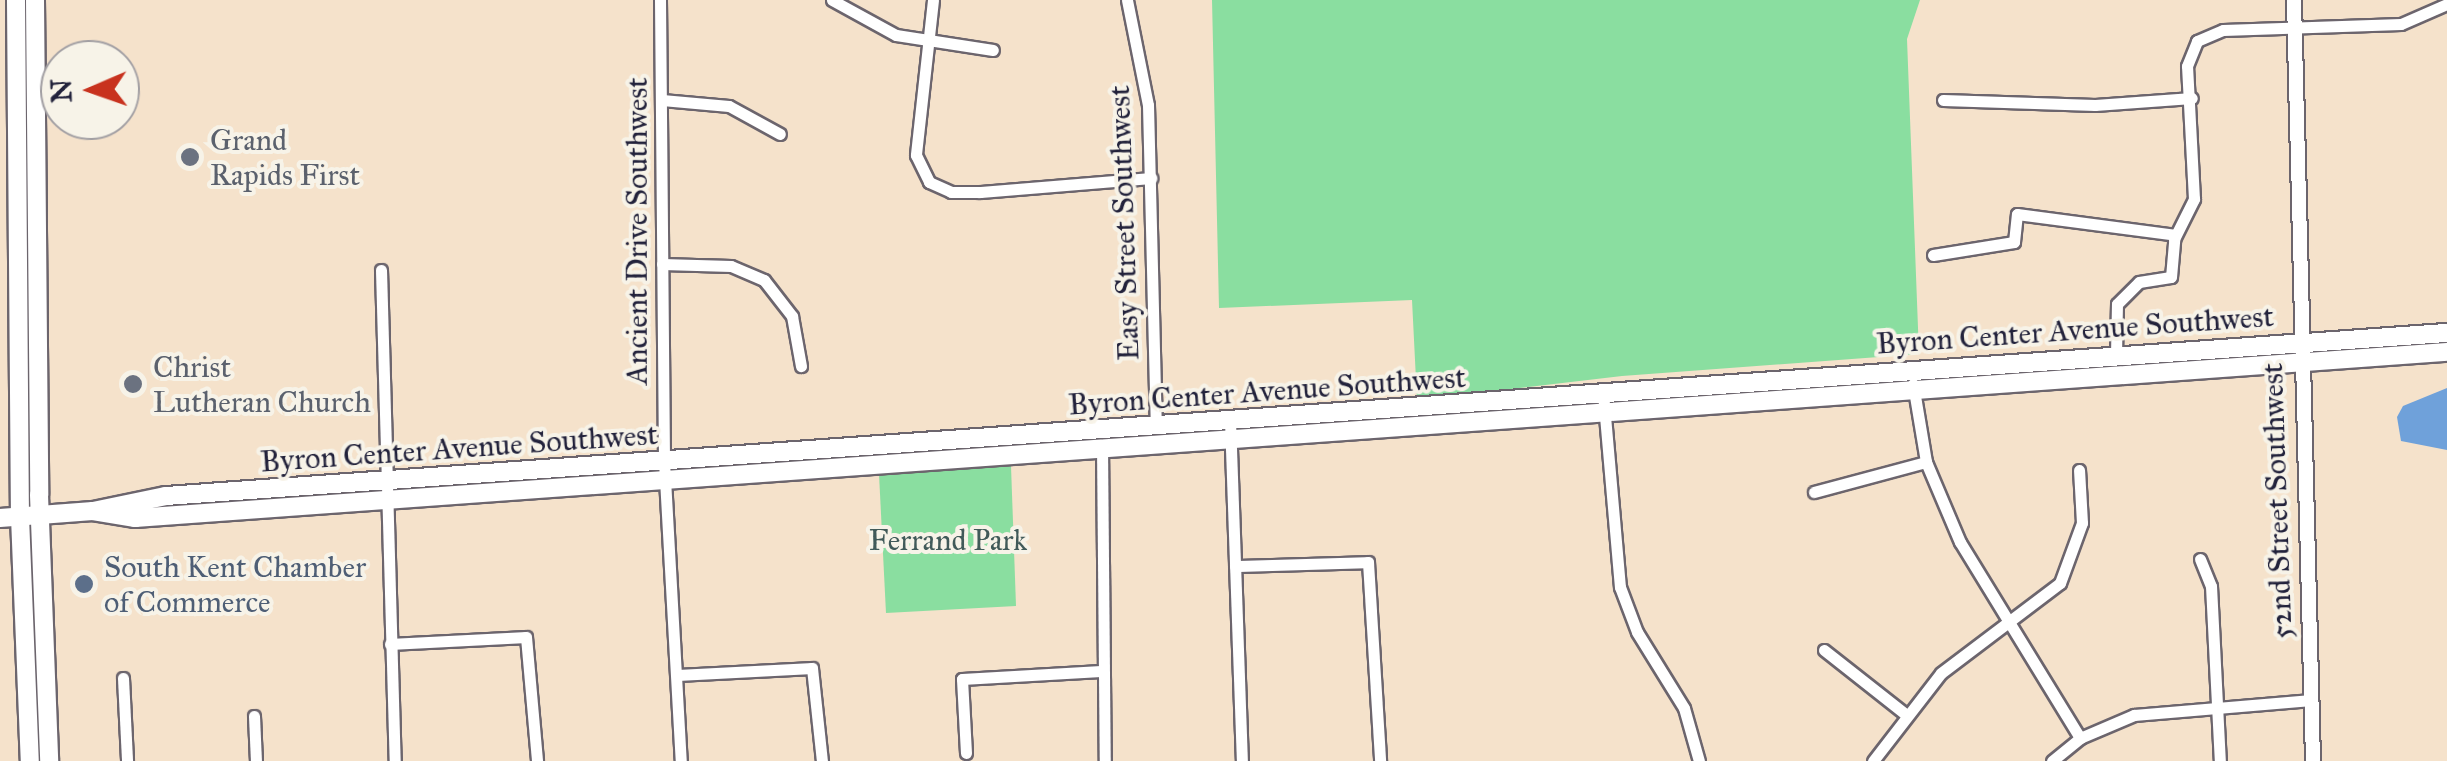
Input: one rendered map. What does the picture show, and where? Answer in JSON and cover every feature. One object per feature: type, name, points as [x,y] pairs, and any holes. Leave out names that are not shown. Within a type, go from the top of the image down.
[{"type":"main road","points":[[16,0],[20,517],[30,761]]},
{"type":"main road","points":[[35,0],[40,515],[49,761]]},
{"type":"main road","name":"Byron Center Avenue Southwest","points":[[1912,379],[2116,355],[2447,332]]},
{"type":"main road","name":"Byron Center Avenue Southwest","points":[[0,518],[93,511],[130,500],[667,480],[1157,435],[1912,379],[2447,352]]},
{"type":"main road","name":"Byron Center Avenue Southwest","points":[[384,490],[664,461],[1102,440]]},
{"type":"street","name":"Ancient Drive Southwest","points":[[660,0],[664,461],[681,761]]},
{"type":"street","points":[[832,0],[896,35],[993,50]]},
{"type":"street","points":[[934,0],[916,155],[929,182],[951,192],[980,192],[1151,178]]},
{"type":"street","name":"Easy Street Southwest","points":[[1127,0],[1146,90],[1157,435]]},
{"type":"street","name":"52nd Street Southwest","points":[[2294,0],[2298,341],[2313,761]]},
{"type":"street","points":[[2116,355],[2117,304],[2139,282],[2170,277],[2176,235],[2196,187],[2188,61],[2202,36],[2295,27],[2401,24],[2447,4]]},
{"type":"street","points":[[1943,100],[2099,104],[2192,98]]},
{"type":"street","points":[[662,100],[729,106],[780,134]]},
{"type":"street","points":[[1933,255],[2014,242],[2017,214],[2176,235]]},
{"type":"street","points":[[662,264],[731,266],[764,280],[792,316],[801,366]]},
{"type":"street","points":[[382,270],[384,490],[395,761]]},
{"type":"street","points":[[1912,379],[1926,462],[1960,542],[2080,738]]},
{"type":"street","points":[[1604,402],[1620,587],[1638,632],[1684,708],[1699,761]]},
{"type":"street","points":[[1230,430],[1242,761]]},
{"type":"street","points":[[1102,440],[1104,761]]},
{"type":"street","points":[[1814,492],[1926,462]]},
{"type":"street","points":[[1873,761],[1904,713],[1954,660],[2060,582],[2075,552],[2082,523],[2078,470]]},
{"type":"street","points":[[2200,559],[2211,586],[2220,761]]},
{"type":"street","points":[[1235,566],[1368,562],[1380,761]]},
{"type":"street","points":[[390,644],[528,639],[537,761]]},
{"type":"street","points":[[1824,650],[1904,713]]},
{"type":"street","points":[[678,674],[797,665],[817,672],[822,761]]},
{"type":"street","points":[[966,753],[962,679],[1101,670]]},
{"type":"street","points":[[123,678],[127,761]]},
{"type":"street","points":[[2052,761],[2080,738],[2134,715],[2220,704],[2311,700]]},
{"type":"street","points":[[254,716],[256,761]]},
{"type":"green space","points":[[1212,0],[1920,0],[1907,39],[1919,354],[1622,376],[1417,400],[1412,300],[1219,308]]},
{"type":"green space","name":"Ferrand Park","points":[[1011,466],[1016,606],[886,613],[879,474]]},
{"type":"water","points":[[2447,388],[2447,450],[2401,441],[2397,417],[2403,406]]},
{"type":"place","name":"Grand Rapids First","points":[[190,157]]},
{"type":"place","name":"Christ Lutheran Church","points":[[133,384]]},
{"type":"place","name":"South Kent Chamber of Commerce","points":[[84,584]]}]
